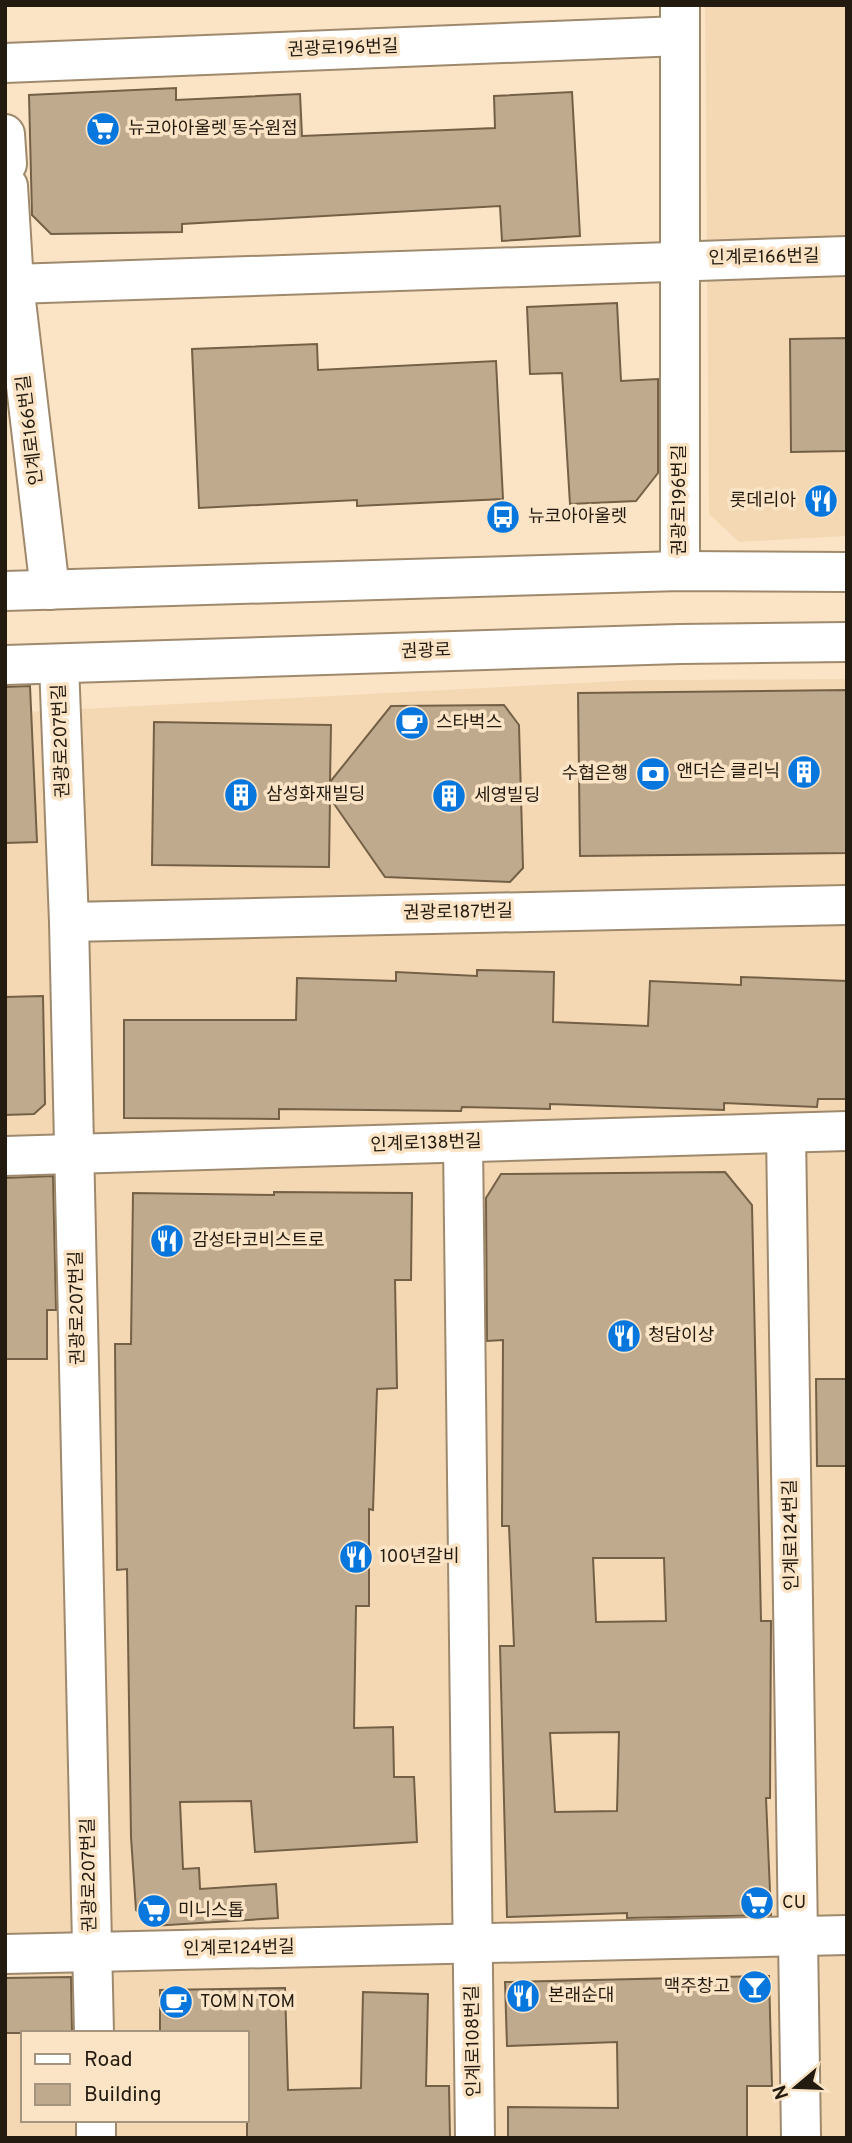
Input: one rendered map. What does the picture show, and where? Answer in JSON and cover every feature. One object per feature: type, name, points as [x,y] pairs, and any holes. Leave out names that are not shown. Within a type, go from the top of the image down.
[{"type":"street","name":"권광로196번길","points":[[5,63],[680,20],[680,571]]},
{"type":"street","name":"인계로166번길","points":[[7,162],[14,284],[50,590]]},
{"type":"street","name":"인계로166번길","points":[[681,260],[847,256]]},
{"type":"street","points":[[14,284],[681,260]]},
{"type":"street","points":[[5,591],[680,571],[847,572]]},
{"type":"street","name":"권광로","points":[[5,665],[680,644],[847,642]]},
{"type":"street","name":"권광로207번길","points":[[59,664],[75,1154],[94,2031]]},
{"type":"street","name":"권광로187번길","points":[[69,922],[847,905]]},
{"type":"street","name":"인계로138번길","points":[[5,1156],[847,1131]]},
{"type":"street","name":"인계로124번길","points":[[786,1133],[798,1936]]},
{"type":"street","points":[[463,1143],[473,1944]]},
{"type":"street","name":"인계로124번길","points":[[5,1954],[847,1935]]},
{"type":"street","points":[[798,1936],[801,2138]]},
{"type":"street","name":"인계로108번길","points":[[473,1944],[475,2138]]},
{"type":"shaded area","points":[[705,5],[847,5],[847,536],[739,542],[709,514]]},
{"type":"shaded area","points":[[847,679],[847,2138],[5,2138],[5,713],[636,680]]},
{"type":"building","points":[[176,88],[176,100],[300,94],[302,136],[495,128],[494,96],[572,92],[580,236],[502,241],[500,206],[182,224],[182,232],[51,234],[32,215],[29,95]]},
{"type":"building","points":[[617,303],[621,381],[658,379],[658,473],[636,501],[570,504],[562,373],[530,374],[527,307]]},
{"type":"building","points":[[847,338],[847,451],[791,452],[790,339]]},
{"type":"building","points":[[317,344],[318,370],[496,361],[503,499],[357,506],[357,500],[199,508],[192,349]]},
{"type":"building","points":[[30,686],[37,842],[5,843],[5,687]]},
{"type":"building","points":[[847,690],[847,853],[580,856],[578,693]]},
{"type":"building","points":[[504,705],[519,725],[523,868],[510,882],[385,877],[330,798],[329,867],[152,865],[154,722],[331,725],[330,782],[391,706]]},
{"type":"building","points":[[477,970],[554,972],[553,1022],[648,1026],[650,981],[741,985],[741,977],[847,981],[847,1099],[818,1099],[817,1107],[724,1103],[724,1110],[550,1104],[550,1109],[462,1107],[461,1111],[279,1109],[279,1119],[124,1118],[124,1020],[296,1020],[297,978],[396,981],[396,972],[477,976]]},
{"type":"building","points":[[43,996],[45,1104],[34,1114],[5,1115],[5,997]]},
{"type":"building","points":[[725,1172],[752,1205],[761,1621],[771,1621],[770,1798],[766,1798],[771,1915],[627,1918],[627,1913],[507,1917],[500,1646],[514,1646],[509,1526],[502,1526],[503,1340],[487,1341],[486,1198],[501,1174]],"holes":[[[593,1558],[664,1558],[666,1621],[596,1622]],[[619,1732],[617,1811],[555,1812],[550,1733]]]},
{"type":"building","points":[[53,1176],[56,1310],[47,1310],[47,1359],[5,1359],[5,1178]]},
{"type":"building","points":[[274,1192],[412,1193],[411,1280],[395,1280],[397,1388],[377,1389],[373,1510],[369,1509],[369,1606],[356,1606],[354,1728],[393,1727],[394,1777],[414,1777],[417,1842],[255,1852],[251,1801],[180,1802],[183,1869],[199,1868],[200,1889],[276,1884],[278,1918],[152,1926],[136,1910],[131,1837],[127,1569],[117,1570],[115,1344],[131,1344],[133,1193],[274,1195]]},
{"type":"building","points":[[816,1379],[847,1379],[847,1466],[817,1466]]},
{"type":"building","points":[[769,1976],[772,2086],[747,2086],[747,2138],[508,2138],[508,2107],[618,2108],[617,2042],[507,2046],[505,1982]]},
{"type":"building","points":[[71,1977],[72,2031],[5,2033],[5,1978]]},
{"type":"building","points":[[285,1988],[288,2090],[361,2088],[363,1992],[428,1994],[426,2086],[449,2086],[450,2138],[247,2138],[248,2031],[160,2031],[160,1990]]},
{"type":"place","name":"뉴코아아울렛 동수원점","points":[[103,129]]},
{"type":"place","name":"롯데리아","points":[[821,501]]},
{"type":"place","name":"뉴코아아울렛","points":[[503,517]]},
{"type":"place","name":"스타벅스","points":[[412,723]]},
{"type":"place","name":"앤더슨 클리닉","points":[[804,772]]},
{"type":"place","name":"수협은행","points":[[653,774]]},
{"type":"place","name":"삼성화재빌딩","points":[[241,795]]},
{"type":"place","name":"세영빌딩","points":[[449,796]]},
{"type":"place","name":"감성타코비스트로","points":[[167,1241]]},
{"type":"place","name":"청담이상","points":[[624,1336]]},
{"type":"place","name":"100년갈비","points":[[356,1557]]},
{"type":"place","name":"CU","points":[[757,1903]]},
{"type":"place","name":"미니스톱","points":[[154,1911]]},
{"type":"place","name":"맥주창고","points":[[755,1987]]},
{"type":"place","name":"본래순대","points":[[523,1996]]},
{"type":"place","name":"TOM N TOM","points":[[176,2002]]}]
